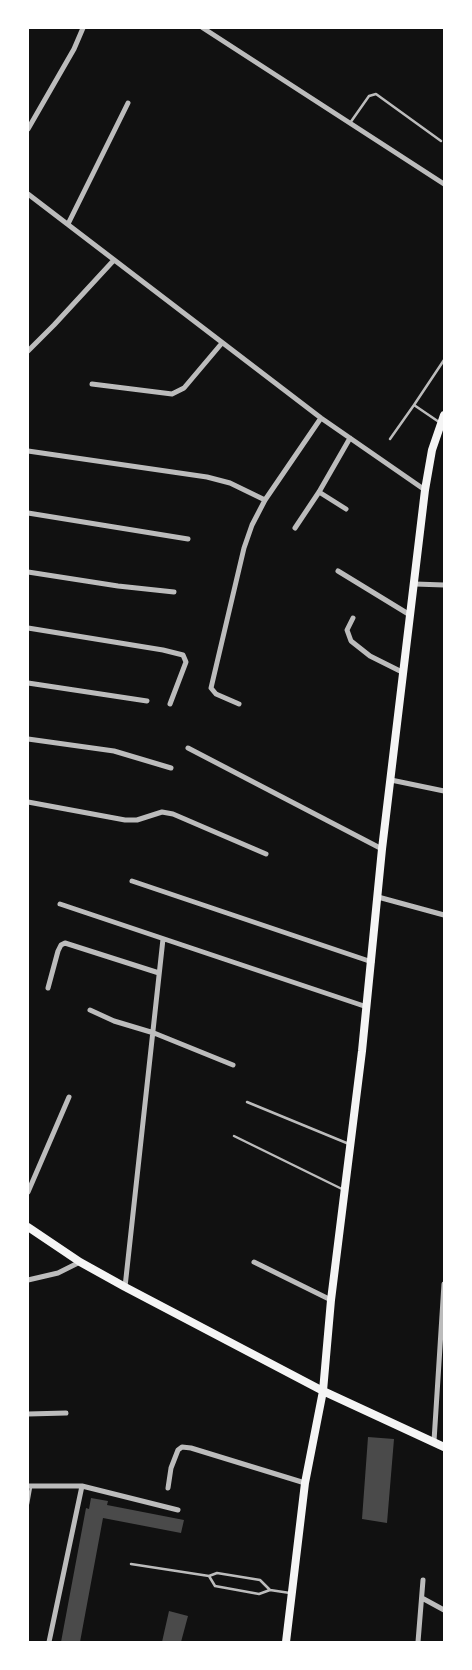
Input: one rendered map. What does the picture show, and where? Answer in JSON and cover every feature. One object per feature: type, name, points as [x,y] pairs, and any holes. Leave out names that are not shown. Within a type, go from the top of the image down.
[{"type":"main road","points":[[286,1642],[305,1484],[323,1391],[331,1300],[372,962],[382,849],[425,490],[428,467],[443,419]]},
{"type":"main road","points":[[28,1227],[80,1262],[125,1287],[323,1391],[444,1446]]},
{"type":"street","points":[[28,130],[74,49],[83,28]]},
{"type":"street","points":[[203,28],[444,184]]},
{"type":"street","points":[[68,224],[128,102]]},
{"type":"street","points":[[28,194],[321,418],[425,490]]},
{"type":"street","points":[[28,351],[54,326],[114,260]]},
{"type":"street","points":[[92,384],[172,394],[184,388],[222,343]]},
{"type":"street","points":[[239,704],[216,694],[212,688],[244,548],[252,525],[265,500],[321,418]]},
{"type":"street","points":[[295,528],[319,492],[350,438]]},
{"type":"street","points":[[28,451],[207,478],[230,483],[265,500]]},
{"type":"street","points":[[319,492],[346,509]]},
{"type":"street","points":[[28,513],[188,539]]},
{"type":"street","points":[[338,570],[410,615]]},
{"type":"street","points":[[28,572],[118,586],[174,592]]},
{"type":"street","points":[[415,584],[444,585]]},
{"type":"street","points":[[354,618],[346,630],[350,641],[370,656],[404,673]]},
{"type":"street","points":[[28,628],[183,655],[186,662],[170,704]]},
{"type":"street","points":[[28,683],[147,701]]},
{"type":"street","points":[[28,739],[114,751],[171,768]]},
{"type":"street","points":[[188,748],[382,849]]},
{"type":"street","points":[[391,780],[444,791]]},
{"type":"street","points":[[28,802],[125,820],[137,820],[155,813],[168,813],[266,854]]},
{"type":"street","points":[[132,881],[372,962]]},
{"type":"street","points":[[378,897],[444,915]]},
{"type":"street","points":[[60,904],[367,1007]]},
{"type":"street","points":[[125,1287],[163,939]]},
{"type":"street","points":[[48,988],[58,951],[61,945],[65,943],[159,973]]},
{"type":"street","points":[[90,1010],[132,1028],[154,1032],[233,1065]]},
{"type":"street","points":[[28,1192],[69,1097]]},
{"type":"street","points":[[28,1280],[58,1273],[80,1262]]},
{"type":"street","points":[[254,1262],[331,1300]]},
{"type":"street","points":[[434,1441],[442,1349],[444,1284]]},
{"type":"street","points":[[28,1414],[66,1414]]},
{"type":"street","points":[[168,1488],[171,1468],[178,1450],[182,1447],[192,1448],[305,1484]]},
{"type":"street","points":[[29,1486],[82,1486],[178,1510]]},
{"type":"street","points":[[49,1642],[82,1486]]},
{"type":"street","points":[[418,1642],[423,1580]]},
{"type":"street","points":[[422,1598],[444,1610]]},
{"type":"lane","points":[[349,124],[369,96],[376,94],[441,140]]},
{"type":"lane","points":[[390,439],[444,360]]},
{"type":"lane","points":[[414,405],[443,419]]},
{"type":"lane","points":[[247,1102],[351,1144]]},
{"type":"lane","points":[[234,1136],[345,1190]]},
{"type":"lane","points":[[28,1504],[29,1486]]},
{"type":"lane","points":[[131,1564],[209,1576],[217,1573],[260,1580],[270,1590]]},
{"type":"lane","points":[[209,1576],[215,1586],[259,1594],[270,1590],[292,1593]]},
{"type":"building","points":[[368,1437],[394,1439],[387,1523],[362,1519]]},
{"type":"building","points":[[91,1498],[108,1501],[107,1505],[184,1520],[181,1533],[103,1518],[80,1642],[61,1642],[86,1508],[89,1509]]},
{"type":"building","points":[[169,1611],[188,1616],[181,1642],[162,1642]]}]
